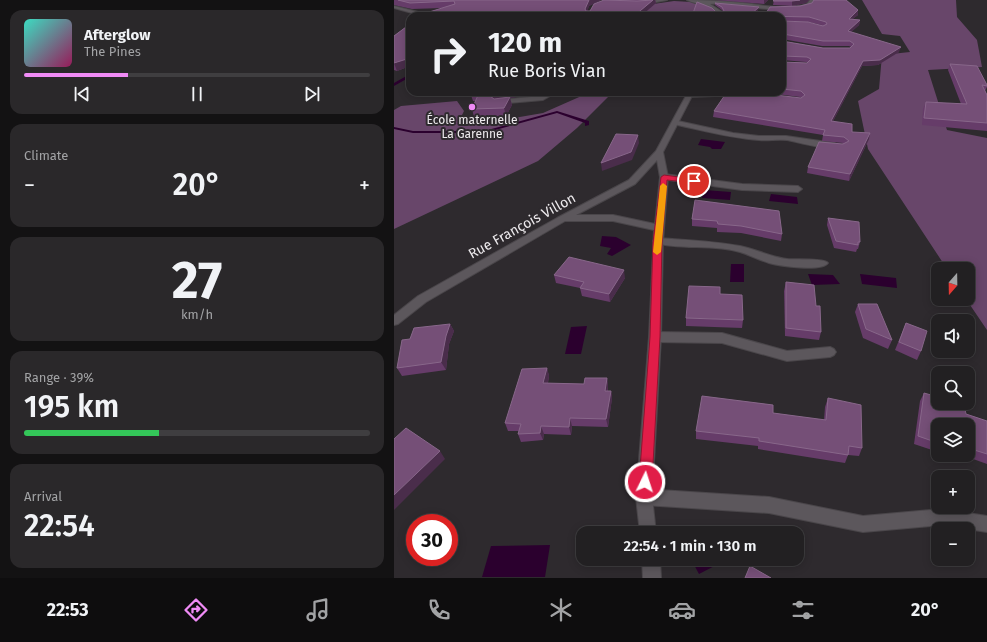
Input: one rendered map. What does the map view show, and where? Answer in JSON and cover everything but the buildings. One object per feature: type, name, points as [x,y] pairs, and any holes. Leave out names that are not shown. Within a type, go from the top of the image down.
[{"type":"street","points":[[633,4],[652,3],[665,0]]},
{"type":"street","points":[[689,0],[705,3],[722,2],[784,8],[803,7],[809,5],[812,0]]},
{"type":"street","points":[[705,3],[718,12]]},
{"type":"street","points":[[394,7],[413,12]]},
{"type":"street","points":[[496,102],[543,98],[547,96]]},
{"type":"street","name":"Rue François Villon","points":[[394,321],[422,298],[560,220],[632,182],[659,152],[689,96]]},
{"type":"street","points":[[676,122],[733,135],[759,138],[786,138],[818,144],[842,146]]},
{"type":"street","points":[[647,526],[644,496],[655,337],[658,242],[664,177],[659,152]]},
{"type":"street","points":[[664,177],[742,187],[798,189]]},
{"type":"street","points":[[560,220],[606,217],[630,220],[659,228]]},
{"type":"street","points":[[658,242],[706,244],[741,249],[770,260],[800,264],[823,263]]},
{"type":"street","points":[[655,337],[722,338],[787,356],[830,352]]},
{"type":"street","points":[[644,496],[769,505],[863,524],[942,517],[987,524]]},
{"type":"street","points":[[651,566],[652,578]]},
{"type":"shaded area","points":[[862,0],[956,0],[957,17],[977,40],[982,67],[928,70],[947,130],[987,138],[987,330],[971,306],[975,306],[975,262],[942,262],[868,149],[858,101],[879,89],[882,55],[910,52],[900,36],[882,34]]},
{"type":"shaded area","points":[[674,1],[691,2],[708,8],[709,12],[616,12],[605,11]]},
{"type":"shaded area","points":[[581,96],[609,96],[577,128],[538,161],[394,229],[394,110],[401,106],[457,101],[464,111],[461,117],[491,122],[543,113]]},
{"type":"shaded area","points":[[701,139],[725,142],[721,149],[712,149],[710,147],[698,145]]},
{"type":"shaded area","points":[[704,190],[731,192],[730,200],[702,198]]},
{"type":"shaded area","points":[[771,194],[797,197],[798,204],[769,201]]},
{"type":"shaded area","points":[[602,236],[616,237],[631,245],[612,256],[607,254],[611,248],[600,246]]},
{"type":"shaded area","points":[[731,264],[744,264],[744,282],[730,282]]},
{"type":"shaded area","points":[[808,274],[833,275],[840,284],[812,285]]},
{"type":"shaded area","points":[[860,274],[896,278],[897,288],[862,284]]},
{"type":"shaded area","points":[[587,326],[581,354],[565,354],[571,327]]},
{"type":"shaded area","points":[[550,545],[545,577],[482,577],[491,546]]},
{"type":"shaded area","points":[[695,566],[714,566],[699,574]]},
{"type":"waterway","points":[[394,85],[406,78]]},
{"type":"waterway","points":[[394,128],[413,132],[484,132],[557,112],[587,122],[587,125]]},
{"type":"slow traffic","points":[[657,252],[663,186]]},
{"type":"place","name":"École maternelle La Garenne","points":[[472,107]]},
{"type":"route","points":[[645,482],[655,337],[658,242],[664,177],[694,181]]}]
